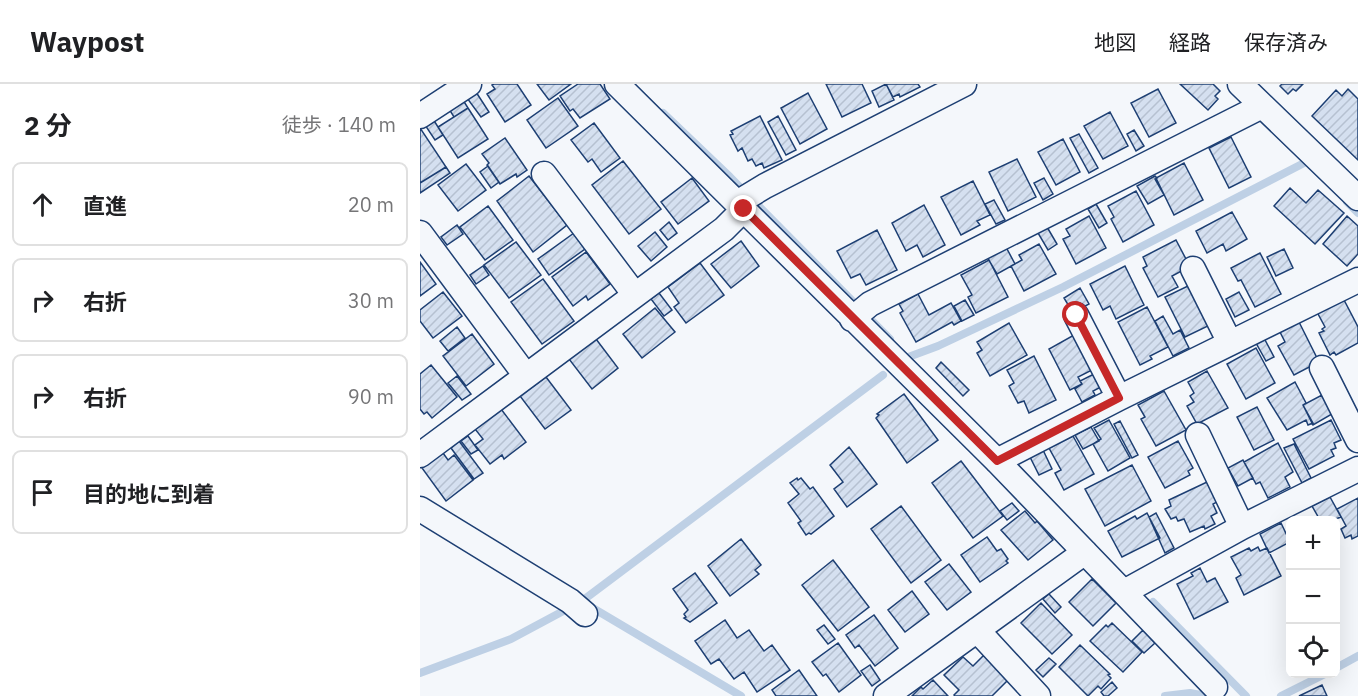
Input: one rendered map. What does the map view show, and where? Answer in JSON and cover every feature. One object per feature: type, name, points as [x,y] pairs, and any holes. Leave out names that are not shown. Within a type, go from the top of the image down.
[{"type":"street","points":[[420,116],[469,84]]},
{"type":"street","points":[[617,84],[745,201],[860,312],[997,461],[1215,687]]},
{"type":"street","points":[[420,455],[724,229],[745,201],[964,84]]},
{"type":"street","points":[[1240,84],[1256,109],[1358,198]]},
{"type":"street","points":[[860,312],[1256,109]]},
{"type":"street","points":[[544,174],[635,295]]},
{"type":"street","points":[[420,233],[526,376]]},
{"type":"street","points":[[1193,269],[1230,343]]},
{"type":"street","points":[[997,461],[1358,280]]},
{"type":"street","points":[[1076,315],[1119,398]]},
{"type":"street","points":[[1322,368],[1358,440]]},
{"type":"street","points":[[1198,435],[1242,527]]},
{"type":"street","points":[[1124,592],[1242,527],[1358,469]]},
{"type":"street","points":[[420,509],[578,608]]},
{"type":"street","points":[[886,696],[1085,552]]},
{"type":"street","points":[[976,630],[1038,696]]},
{"type":"building","points":[[517,84],[531,105],[505,122],[487,94],[495,89],[492,85]]},
{"type":"building","points":[[537,84],[571,84],[549,100]]},
{"type":"building","points":[[578,84],[600,84],[610,99],[580,118],[573,109],[570,111],[560,96]]},
{"type":"building","points":[[826,84],[862,84],[871,103],[842,117]]},
{"type":"building","points":[[886,84],[894,100],[879,107],[872,91]]},
{"type":"building","points":[[886,84],[918,84],[920,87],[900,97],[899,94],[893,97]]},
{"type":"building","points":[[1180,84],[1213,84],[1220,91],[1215,96],[1218,99],[1208,110]]},
{"type":"building","points":[[1282,84],[1303,84],[1296,91],[1293,89],[1288,94],[1280,86]]},
{"type":"building","points":[[1158,89],[1176,123],[1149,137],[1131,103]]},
{"type":"building","points":[[1348,89],[1358,99],[1358,160],[1312,116],[1336,90],[1342,96]]},
{"type":"building","points":[[476,92],[489,112],[481,117],[467,98]]},
{"type":"building","points":[[808,93],[827,129],[800,144],[781,108]]},
{"type":"building","points":[[558,98],[578,126],[546,148],[527,120]]},
{"type":"building","points":[[463,100],[468,108],[454,117],[449,109]]},
{"type":"building","points":[[468,108],[488,139],[458,158],[438,127]]},
{"type":"building","points":[[1110,112],[1128,146],[1103,159],[1084,126]]},
{"type":"building","points":[[760,116],[782,160],[764,168],[762,163],[756,166],[752,159],[748,161],[742,148],[738,151],[730,135],[733,134],[731,131]]},
{"type":"building","points":[[778,116],[796,150],[786,155],[768,122]]},
{"type":"building","points":[[433,119],[443,135],[435,140],[425,125]]},
{"type":"building","points":[[594,123],[620,158],[601,172],[592,159],[588,162],[571,140]]},
{"type":"building","points":[[420,128],[446,167],[420,183]]},
{"type":"building","points":[[1134,130],[1144,146],[1136,151],[1127,134]]},
{"type":"building","points":[[1079,134],[1098,168],[1089,173],[1070,138]]},
{"type":"building","points":[[1231,137],[1251,177],[1229,188],[1209,148]]},
{"type":"building","points":[[505,138],[527,170],[500,184],[482,154]]},
{"type":"building","points":[[1063,139],[1080,172],[1056,185],[1038,152]]},
{"type":"building","points":[[1017,159],[1036,197],[1008,211],[989,172]]},
{"type":"building","points":[[623,161],[661,209],[629,234],[592,185]]},
{"type":"building","points":[[1184,163],[1203,200],[1174,215],[1156,178]]},
{"type":"building","points":[[466,164],[486,190],[458,211],[438,185]]},
{"type":"building","points":[[488,166],[499,182],[491,188],[480,172]]},
{"type":"building","points":[[446,167],[450,173],[420,193],[420,183]]},
{"type":"building","points":[[529,176],[567,225],[533,252],[497,201]]},
{"type":"building","points":[[1155,176],[1164,195],[1148,204],[1137,186]]},
{"type":"building","points":[[692,178],[709,201],[678,224],[661,202]]},
{"type":"building","points":[[1044,178],[1053,194],[1043,200],[1034,183]]},
{"type":"building","points":[[973,181],[990,215],[977,221],[980,225],[961,235],[941,197]]},
{"type":"building","points":[[1290,188],[1306,203],[1318,190],[1344,213],[1315,244],[1274,206]]},
{"type":"building","points":[[1136,191],[1154,225],[1123,242],[1111,219],[1114,217],[1108,206]]},
{"type":"building","points":[[994,200],[1005,220],[996,224],[985,204]]},
{"type":"building","points":[[1096,204],[1107,223],[1099,228],[1088,209]]},
{"type":"building","points":[[924,205],[945,245],[923,257],[917,245],[906,251],[892,223]]},
{"type":"building","points":[[488,206],[513,240],[485,260],[460,227]]},
{"type":"building","points":[[1232,212],[1247,239],[1226,251],[1223,244],[1207,253],[1196,231]]},
{"type":"building","points":[[1089,216],[1106,248],[1076,264],[1063,239],[1070,236],[1066,229]]},
{"type":"building","points":[[1347,216],[1358,226],[1358,254],[1347,266],[1323,244]]},
{"type":"building","points":[[669,222],[677,233],[668,240],[660,230]]},
{"type":"building","points":[[457,225],[463,234],[447,245],[441,237]]},
{"type":"building","points":[[1047,227],[1057,244],[1048,250],[1038,233]]},
{"type":"building","points":[[877,230],[897,270],[866,285],[860,274],[851,278],[837,251]]},
{"type":"building","points":[[655,232],[667,247],[651,261],[638,246]]},
{"type":"building","points":[[574,233],[585,249],[549,275],[538,259]]},
{"type":"building","points":[[1176,240],[1187,261],[1187,268],[1172,276],[1178,287],[1158,297],[1143,268],[1147,266],[1143,257]]},
{"type":"building","points":[[741,241],[759,266],[731,288],[711,264]]},
{"type":"building","points":[[516,242],[541,275],[509,298],[484,265]]},
{"type":"building","points":[[1039,244],[1056,274],[1024,291],[1011,266],[1022,260],[1019,255]]},
{"type":"building","points":[[1006,247],[1015,264],[997,274],[987,257]]},
{"type":"building","points":[[1284,249],[1293,268],[1276,276],[1267,257]]},
{"type":"building","points":[[586,252],[610,284],[588,300],[586,296],[573,306],[552,277]]},
{"type":"building","points":[[1260,253],[1281,294],[1255,307],[1241,280],[1238,281],[1231,268]]},
{"type":"building","points":[[989,260],[1008,297],[976,313],[968,297],[972,295],[961,275]]},
{"type":"building","points":[[420,262],[436,284],[420,296]]},
{"type":"building","points":[[700,263],[724,295],[686,323],[674,307],[679,303],[668,287]]},
{"type":"building","points":[[483,266],[489,275],[476,284],[470,275]]},
{"type":"building","points":[[1125,266],[1144,305],[1116,319],[1110,306],[1103,310],[1090,284]]},
{"type":"building","points":[[543,279],[574,321],[542,344],[511,302]]},
{"type":"building","points":[[1190,285],[1210,325],[1185,337],[1165,297]]},
{"type":"building","points":[[1080,288],[1089,304],[1073,313],[1064,298]]},
{"type":"building","points":[[443,292],[462,316],[433,338],[420,321],[420,310]]},
{"type":"building","points":[[1239,292],[1249,310],[1235,317],[1226,299]]},
{"type":"building","points":[[659,293],[672,310],[664,316],[651,299]]},
{"type":"building","points":[[918,294],[929,315],[951,303],[961,321],[954,325],[952,322],[916,342],[900,313],[903,311],[899,304]]},
{"type":"building","points":[[1343,298],[1358,327],[1358,343],[1336,355],[1334,352],[1330,355],[1319,333],[1324,331],[1322,329],[1325,327],[1317,312]]},
{"type":"building","points":[[965,300],[974,315],[962,321],[954,306]]},
{"type":"building","points":[[1147,307],[1168,347],[1150,356],[1152,359],[1140,365],[1118,322]]},
{"type":"building","points":[[655,308],[675,332],[642,358],[623,334]]},
{"type":"building","points":[[1163,316],[1173,334],[1180,330],[1189,348],[1173,356],[1155,321]]},
{"type":"building","points":[[1299,322],[1319,362],[1294,375],[1278,346],[1285,342],[1280,332]]},
{"type":"building","points":[[1009,323],[1027,355],[990,376],[977,353],[982,350],[977,342]]},
{"type":"building","points":[[457,327],[465,338],[448,351],[440,341]]},
{"type":"building","points":[[472,334],[494,364],[466,386],[443,356]]},
{"type":"building","points":[[1074,335],[1092,370],[1078,377],[1082,384],[1070,390],[1049,349]]},
{"type":"building","points":[[1264,338],[1274,357],[1266,361],[1256,343]]},
{"type":"building","points":[[596,339],[618,368],[592,389],[569,359]]},
{"type":"building","points":[[1256,348],[1275,383],[1246,399],[1227,364]]},
{"type":"building","points":[[1034,356],[1056,400],[1029,413],[1024,401],[1018,403],[1009,386],[1014,383],[1007,370]]},
{"type":"building","points":[[941,362],[969,390],[963,396],[936,368]]},
{"type":"building","points":[[431,365],[457,397],[432,418],[420,409],[420,374]]},
{"type":"building","points":[[1207,371],[1228,408],[1197,424],[1187,406],[1194,402],[1190,396],[1194,393],[1188,382]]},
{"type":"building","points":[[1094,374],[1101,387],[1093,391],[1095,395],[1082,402],[1075,389],[1082,384],[1080,381]]},
{"type":"building","points":[[457,376],[471,394],[462,400],[448,383]]},
{"type":"building","points":[[546,377],[571,410],[545,429],[520,396]]},
{"type":"building","points":[[1295,382],[1306,403],[1303,405],[1313,423],[1308,425],[1306,420],[1287,430],[1267,398]]},
{"type":"building","points":[[1164,391],[1186,430],[1156,446],[1141,419],[1145,417],[1138,405]]},
{"type":"building","points":[[904,394],[938,440],[907,463],[876,418],[879,415],[877,414]]},
{"type":"building","points":[[1322,395],[1332,414],[1313,425],[1303,405]]},
{"type":"building","points":[[1257,407],[1274,440],[1254,450],[1237,417]]},
{"type":"building","points":[[501,409],[526,442],[504,459],[502,455],[490,464],[475,445],[483,439],[475,429]]},
{"type":"building","points":[[1109,420],[1130,458],[1108,471],[1093,444],[1101,439],[1094,428]]},
{"type":"building","points":[[1331,420],[1341,440],[1334,443],[1336,448],[1331,450],[1334,456],[1309,469],[1293,439]]},
{"type":"building","points":[[1120,421],[1138,455],[1132,458],[1114,424]]},
{"type":"building","points":[[1091,427],[1099,441],[1083,449],[1075,435]]},
{"type":"building","points":[[468,436],[478,450],[471,454],[461,441]]},
{"type":"building","points":[[1073,436],[1094,474],[1064,490],[1055,473],[1061,470],[1049,448]]},
{"type":"building","points":[[459,441],[483,473],[474,479],[451,448]]},
{"type":"building","points":[[1178,441],[1193,468],[1188,471],[1190,475],[1165,488],[1148,457]]},
{"type":"building","points":[[1278,443],[1293,472],[1285,477],[1290,487],[1268,498],[1260,482],[1256,484],[1244,462]]},
{"type":"building","points":[[1294,444],[1311,478],[1302,483],[1284,448]]},
{"type":"building","points":[[849,447],[877,484],[847,507],[834,489],[843,482],[830,465]]},
{"type":"building","points":[[1043,450],[1052,469],[1039,475],[1030,457]]},
{"type":"building","points":[[443,453],[448,460],[454,455],[473,480],[446,501],[422,468]]},
{"type":"building","points":[[1243,460],[1253,478],[1238,486],[1228,468]]},
{"type":"building","points":[[961,461],[1003,516],[973,538],[932,483]]},
{"type":"building","points":[[1132,465],[1151,501],[1105,526],[1085,489]]},
{"type":"building","points":[[797,478],[798,480],[801,478],[810,489],[813,487],[834,516],[811,534],[806,535],[798,523],[801,521],[788,503],[799,494],[790,483]]},
{"type":"building","points":[[1207,482],[1217,502],[1213,504],[1217,513],[1211,516],[1215,524],[1190,532],[1184,519],[1178,521],[1176,517],[1171,519],[1165,509],[1171,506],[1169,500]]},
{"type":"building","points":[[1330,497],[1341,517],[1318,516],[1312,506]]},
{"type":"building","points":[[1358,498],[1358,536],[1352,539],[1351,535],[1345,538],[1341,529],[1346,526],[1337,509]]},
{"type":"building","points":[[1012,503],[1019,511],[1007,520],[1000,511]]},
{"type":"building","points":[[901,506],[941,560],[911,583],[871,529]]},
{"type":"building","points":[[1025,511],[1053,540],[1028,560],[1001,530]]},
{"type":"building","points":[[1147,513],[1160,538],[1122,557],[1108,531],[1135,516],[1137,519]]},
{"type":"building","points":[[1156,513],[1174,548],[1165,553],[1149,517]]},
{"type":"building","points":[[1281,523],[1286,534],[1286,544],[1269,553],[1260,534]]},
{"type":"building","points":[[987,537],[997,551],[1001,549],[1008,563],[980,582],[961,555]]},
{"type":"building","points":[[741,539],[761,565],[755,570],[759,574],[730,596],[708,566]]},
{"type":"building","points":[[1258,547],[1260,551],[1267,548],[1281,576],[1244,595],[1236,578],[1241,575],[1231,557],[1249,548],[1251,551]]},
{"type":"building","points":[[833,560],[869,607],[838,631],[802,585]]},
{"type":"building","points":[[949,564],[971,592],[947,610],[925,582]]},
{"type":"building","points":[[1200,568],[1207,582],[1215,578],[1228,602],[1194,619],[1177,584],[1193,576],[1191,573]]},
{"type":"building","points":[[695,573],[717,603],[690,622],[684,618],[688,610],[673,589]]},
{"type":"building","points":[[1092,579],[1116,603],[1093,626],[1069,602]]},
{"type":"building","points":[[912,591],[929,614],[905,632],[888,610]]},
{"type":"building","points":[[1049,594],[1061,607],[1055,613],[1043,599]]},
{"type":"building","points":[[1041,603],[1072,635],[1052,654],[1021,623]]},
{"type":"building","points":[[874,615],[898,648],[875,666],[859,645],[855,648],[846,635]]},
{"type":"building","points":[[725,620],[737,638],[749,630],[764,651],[772,645],[790,670],[757,692],[744,672],[734,679],[719,659],[711,664],[695,641]]},
{"type":"building","points":[[1112,623],[1142,652],[1123,672],[1090,641],[1106,625],[1108,627]]},
{"type":"building","points":[[824,625],[835,639],[828,644],[817,630]]},
{"type":"building","points":[[1143,630],[1155,643],[1144,653],[1132,641]]},
{"type":"building","points":[[838,643],[861,675],[839,692],[826,674],[823,676],[812,662]]},
{"type":"building","points":[[1080,645],[1110,674],[1108,675],[1111,678],[1101,689],[1098,686],[1088,696],[1059,667]]},
{"type":"building","points":[[984,655],[1008,680],[992,696],[955,696],[959,690],[944,675],[963,657],[973,666]]},
{"type":"building","points":[[1049,658],[1056,664],[1043,677],[1036,670]]},
{"type":"building","points":[[870,665],[880,680],[872,686],[861,671]]},
{"type":"building","points":[[799,670],[817,696],[776,696],[772,690]]},
{"type":"building","points":[[933,680],[948,696],[912,696],[921,687],[923,689]]},
{"type":"building","points":[[1112,682],[1117,688],[1108,696],[1104,696],[1101,692]]},
{"type":"building","points":[[1322,685],[1327,696],[1299,696]]},
{"type":"waterway","points":[[663,113],[730,177],[890,339]]},
{"type":"waterway","points":[[903,359],[938,346],[1063,287],[1306,162]]},
{"type":"waterway","points":[[1347,202],[1358,213]]},
{"type":"waterway","points":[[420,673],[511,639],[582,601],[883,375]]},
{"type":"waterway","points":[[1153,602],[1246,696]]},
{"type":"waterway","points":[[586,604],[741,696]]},
{"type":"waterway","points":[[1340,666],[1358,656]]},
{"type":"waterway","points":[[1281,696],[1317,678]]},
{"type":"waterway","points":[[1165,696],[1190,693],[1206,696]]},
{"type":"route","points":[[744,209],[997,461],[1119,398],[1076,315]]}]
